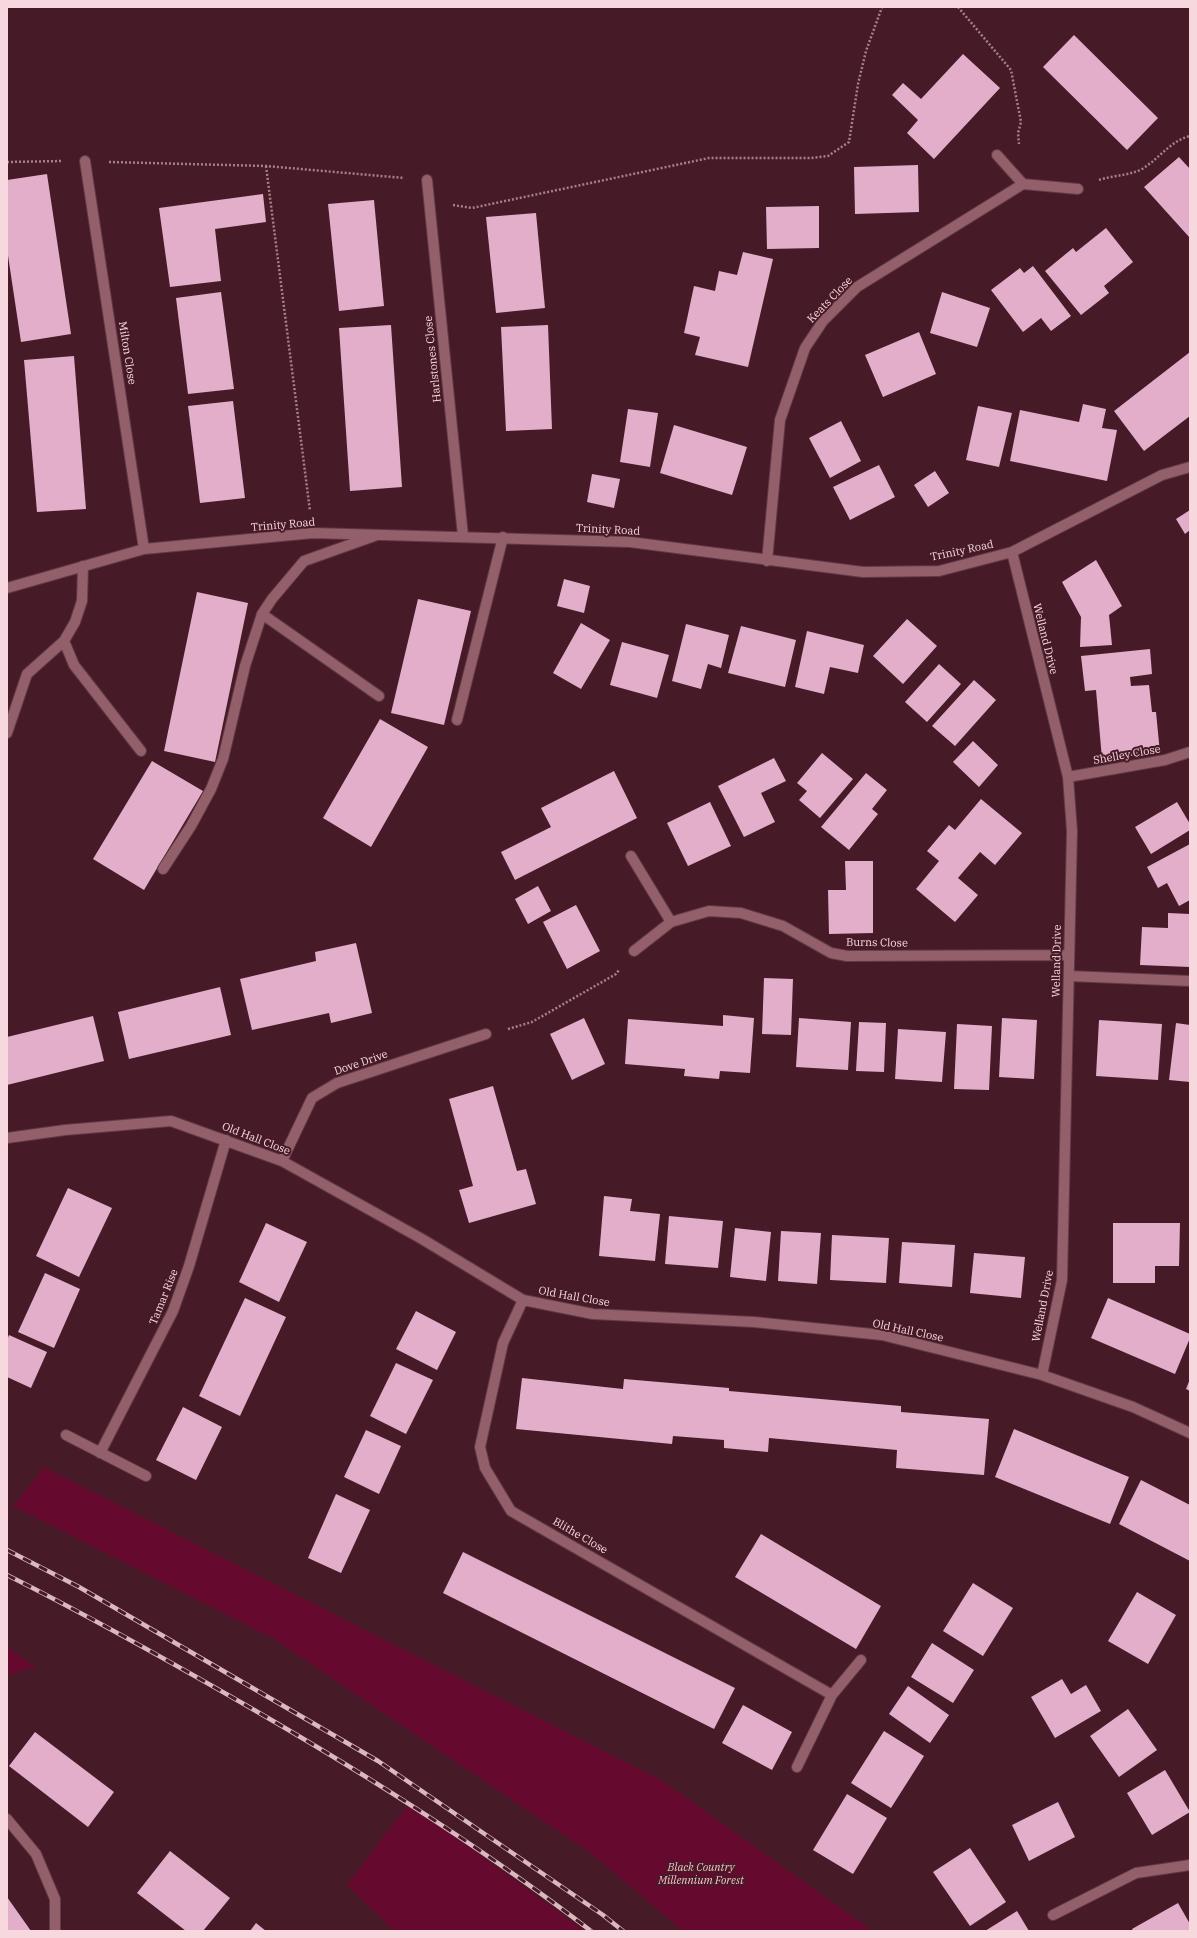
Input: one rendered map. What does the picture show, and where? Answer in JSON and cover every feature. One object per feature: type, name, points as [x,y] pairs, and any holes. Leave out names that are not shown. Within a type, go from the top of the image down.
[{"type":"street","points":[[997,155],[1023,184],[1078,189]]},
{"type":"street","name":"Milton Close","points":[[85,161],[144,549]]},
{"type":"street","name":"Harlstones Close","points":[[427,180],[463,536]]},
{"type":"street","name":"Keats Close","points":[[767,561],[780,420],[808,342],[823,321],[857,287],[1023,184]]},
{"type":"street","name":"Trinity Road","points":[[7,588],[144,549],[313,533],[463,536],[630,542],[767,561],[863,572],[939,571],[1012,552],[1162,475],[1190,467]]},
{"type":"street","points":[[163,869],[191,826],[211,789],[218,771],[232,728],[245,666],[262,614],[272,599],[304,561],[377,535]]},
{"type":"street","points":[[457,720],[503,538]]},
{"type":"street","name":"Welland Drive","points":[[1012,552],[1068,777],[1072,831],[1062,1280],[1042,1375]]},
{"type":"street","points":[[7,733],[27,674],[64,640],[75,622],[82,601],[82,566]]},
{"type":"street","points":[[262,614],[379,696]]},
{"type":"street","points":[[64,640],[74,665],[141,751]]},
{"type":"street","name":"Shelley Close","points":[[1068,777],[1165,760],[1190,752]]},
{"type":"street","points":[[632,856],[671,922]]},
{"type":"street","name":"Burns Close","points":[[634,951],[671,922],[709,911],[741,913],[783,926],[831,953],[847,956],[1069,955]]},
{"type":"street","points":[[1069,976],[1190,981]]},
{"type":"street","name":"Dove Drive","points":[[282,1161],[312,1098],[338,1084],[486,1034]]},
{"type":"street","name":"Old Hall Close","points":[[7,1138],[65,1130],[171,1120],[282,1161],[422,1239],[523,1300],[593,1314],[754,1322],[882,1335],[1042,1375],[1133,1407],[1190,1433]]},
{"type":"street","name":"Tamar Rise","points":[[100,1453],[173,1311],[189,1266],[226,1140]]},
{"type":"street","name":"Blithe Close","points":[[523,1300],[503,1342],[480,1447],[485,1468],[511,1511],[832,1695]]},
{"type":"street","points":[[66,1435],[146,1476]]},
{"type":"street","points":[[798,1767],[832,1695],[861,1660]]},
{"type":"street","points":[[7,1819],[36,1854],[55,1899],[55,1931]]},
{"type":"street","points":[[1053,1915],[1136,1873],[1190,1866]]},
{"type":"path","points":[[429,201],[472,208],[709,158],[812,158],[828,156],[849,142],[858,84],[866,51],[882,7]]},
{"type":"path","points":[[960,8],[1010,70],[1021,122],[1018,133],[1023,184]]},
{"type":"path","points":[[1078,189],[1096,181],[1109,177],[1122,176],[1142,168],[1179,138],[1190,136]]},
{"type":"path","points":[[7,162],[85,161],[266,166],[427,180]]},
{"type":"path","points":[[266,166],[313,533]]},
{"type":"path","points":[[486,1034],[532,1022],[616,974],[634,951]]},
{"type":"green space","name":"Black Country Millennium Forest","points":[[44,1467],[663,1781],[873,1931],[683,1931],[592,1854],[274,1639],[13,1506]]},
{"type":"green space","points":[[7,1647],[36,1667],[7,1675]]},
{"type":"green space","points":[[409,1803],[585,1931],[394,1931],[347,1885]]},
{"type":"building","points":[[1074,35],[1158,118],[1127,150],[1043,67]]},
{"type":"building","points":[[963,54],[1000,88],[934,159],[907,133],[918,120],[892,95],[903,83],[921,99]]},
{"type":"building","points":[[1179,157],[1190,169],[1190,238],[1144,187]]},
{"type":"building","points":[[918,165],[919,212],[855,214],[854,167]]},
{"type":"building","points":[[47,174],[71,334],[21,342],[7,249],[7,180]]},
{"type":"building","points":[[263,194],[266,222],[215,229],[221,281],[170,287],[159,208]]},
{"type":"building","points":[[374,200],[384,306],[339,311],[328,204]]},
{"type":"building","points":[[819,206],[819,248],[767,249],[766,207]]},
{"type":"building","points":[[536,213],[545,308],[496,313],[486,217]]},
{"type":"building","points":[[1106,228],[1133,262],[1104,286],[1109,293],[1081,315],[1045,271],[1073,248],[1076,252]]},
{"type":"building","points":[[743,252],[773,259],[748,367],[695,355],[700,337],[684,333],[694,286],[715,291],[719,271],[737,275]]},
{"type":"building","points":[[1033,266],[1071,316],[1051,331],[1041,318],[1023,332],[991,290],[1020,268],[1024,273]]},
{"type":"building","points":[[221,292],[234,389],[188,394],[176,298]]},
{"type":"building","points":[[942,292],[990,308],[977,347],[930,333]]},
{"type":"building","points":[[391,325],[402,487],[350,491],[339,328]]},
{"type":"building","points":[[548,325],[552,429],[506,431],[501,327]]},
{"type":"building","points":[[919,332],[936,374],[883,397],[865,355]]},
{"type":"building","points":[[1190,352],[1190,416],[1144,451],[1114,411]]},
{"type":"building","points":[[74,356],[86,509],[37,512],[24,360]]},
{"type":"building","points":[[233,401],[245,498],[200,503],[188,406]]},
{"type":"building","points":[[1083,404],[1106,409],[1102,428],[1117,430],[1107,481],[1010,461],[1020,410],[1079,422]]},
{"type":"building","points":[[978,406],[1012,413],[999,467],[966,460]]},
{"type":"building","points":[[628,409],[658,413],[650,467],[620,462]]},
{"type":"building","points":[[841,421],[861,461],[830,478],[809,438]]},
{"type":"building","points":[[674,425],[747,447],[732,495],[660,473]]},
{"type":"building","points":[[879,465],[895,497],[850,520],[833,487]]},
{"type":"building","points":[[935,471],[949,493],[928,507],[914,485]]},
{"type":"building","points":[[592,474],[620,479],[614,508],[587,502]]},
{"type":"building","points":[[1190,510],[1190,530],[1185,534],[1176,519]]},
{"type":"building","points":[[1096,560],[1122,606],[1109,615],[1112,645],[1080,647],[1081,617],[1062,582]]},
{"type":"building","points":[[564,579],[590,586],[584,613],[557,606]]},
{"type":"building","points":[[197,592],[248,603],[215,762],[164,751]]},
{"type":"building","points":[[418,599],[471,611],[444,725],[391,713]]},
{"type":"building","points":[[907,619],[937,646],[903,684],[873,656]]},
{"type":"building","points":[[581,623],[610,640],[581,689],[553,673]]},
{"type":"building","points":[[686,624],[729,635],[721,668],[708,664],[701,689],[672,681]]},
{"type":"building","points":[[741,626],[796,640],[785,687],[728,673]]},
{"type":"building","points":[[807,631],[864,645],[858,673],[830,667],[824,694],[795,687]]},
{"type":"building","points":[[622,642],[669,655],[657,698],[610,685]]},
{"type":"building","points":[[1150,649],[1152,674],[1130,677],[1131,686],[1149,685],[1152,712],[1156,712],[1160,753],[1102,759],[1096,690],[1085,691],[1081,656]]},
{"type":"building","points":[[939,664],[961,684],[927,722],[905,702]]},
{"type":"building","points":[[974,680],[996,700],[955,746],[932,726]]},
{"type":"building","points":[[380,719],[428,747],[371,847],[323,818]]},
{"type":"building","points":[[973,741],[998,765],[979,787],[953,762]]},
{"type":"building","points":[[822,753],[853,779],[820,818],[799,800],[807,791],[797,783]]},
{"type":"building","points":[[774,758],[786,781],[761,793],[775,822],[744,837],[718,786]]},
{"type":"building","points":[[152,761],[203,791],[144,890],[93,859]]},
{"type":"building","points":[[614,771],[637,818],[515,880],[501,852],[551,827],[541,808]]},
{"type":"building","points":[[866,773],[887,790],[872,809],[878,814],[849,850],[821,827]]},
{"type":"building","points":[[981,799],[1022,833],[995,865],[980,852],[958,878],[978,895],[955,922],[916,889],[939,861],[927,851],[949,825],[955,830]]},
{"type":"building","points":[[710,802],[731,846],[688,866],[667,823]]},
{"type":"building","points":[[1177,802],[1190,824],[1190,830],[1151,854],[1135,827]]},
{"type":"building","points":[[1190,844],[1190,900],[1179,906],[1167,883],[1158,888],[1147,867]]},
{"type":"building","points":[[845,861],[873,861],[873,933],[829,934],[828,890],[846,890]]},
{"type":"building","points":[[538,886],[551,911],[528,924],[515,899]]},
{"type":"building","points":[[576,905],[600,951],[567,969],[543,922]]},
{"type":"building","points":[[1168,913],[1190,914],[1190,967],[1140,965],[1142,927],[1168,928]]},
{"type":"building","points":[[356,943],[372,1013],[331,1023],[329,1013],[252,1030],[240,979],[316,961],[315,952]]},
{"type":"building","points":[[764,978],[793,979],[791,1035],[762,1034]]},
{"type":"building","points":[[220,987],[231,1035],[129,1059],[118,1012]]},
{"type":"building","points":[[723,1015],[754,1018],[750,1073],[720,1071],[719,1079],[684,1076],[685,1069],[625,1064],[628,1019],[723,1026]]},
{"type":"building","points":[[93,1016],[104,1061],[7,1085],[7,1037]]},
{"type":"building","points":[[584,1018],[605,1064],[572,1080],[550,1034]]},
{"type":"building","points":[[799,1018],[851,1022],[848,1070],[796,1067]]},
{"type":"building","points":[[1002,1018],[1037,1020],[1034,1079],[999,1077]]},
{"type":"building","points":[[1099,1020],[1162,1024],[1158,1080],[1096,1076]]},
{"type":"building","points":[[859,1022],[886,1023],[884,1072],[856,1071]]},
{"type":"building","points":[[1176,1023],[1190,1025],[1190,1082],[1169,1080]]},
{"type":"building","points":[[957,1024],[992,1026],[989,1090],[954,1089]]},
{"type":"building","points":[[898,1029],[946,1032],[942,1082],[895,1079]]},
{"type":"building","points":[[493,1086],[517,1171],[526,1169],[536,1204],[469,1223],[459,1190],[473,1186],[449,1099]]},
{"type":"building","points":[[68,1188],[112,1208],[79,1277],[36,1256]]},
{"type":"building","points":[[604,1196],[632,1199],[630,1211],[660,1214],[655,1261],[599,1256]]},
{"type":"building","points":[[669,1216],[723,1221],[718,1268],[665,1264]]},
{"type":"building","points":[[266,1223],[307,1242],[279,1302],[239,1282]]},
{"type":"building","points":[[1113,1223],[1180,1223],[1179,1266],[1155,1266],[1155,1283],[1113,1283]]},
{"type":"building","points":[[735,1228],[771,1232],[766,1281],[730,1277]]},
{"type":"building","points":[[781,1231],[821,1233],[817,1284],[778,1281]]},
{"type":"building","points":[[832,1235],[889,1238],[886,1283],[830,1280]]},
{"type":"building","points":[[902,1242],[955,1245],[952,1287],[899,1283]]},
{"type":"building","points":[[974,1253],[1025,1257],[1021,1298],[970,1293]]},
{"type":"building","points":[[45,1273],[80,1289],[54,1348],[18,1332]]},
{"type":"building","points":[[245,1298],[286,1317],[240,1416],[199,1396]]},
{"type":"building","points":[[1108,1298],[1190,1334],[1190,1338],[1175,1374],[1091,1338]]},
{"type":"building","points":[[416,1311],[456,1332],[437,1370],[396,1349]]},
{"type":"building","points":[[9,1335],[47,1352],[31,1388],[7,1377],[7,1340]]},
{"type":"building","points":[[396,1363],[433,1380],[406,1434],[370,1416]]},
{"type":"building","points":[[522,1378],[623,1389],[624,1379],[729,1388],[729,1391],[901,1406],[901,1412],[989,1419],[984,1475],[896,1468],[897,1450],[769,1438],[768,1452],[724,1448],[724,1440],[673,1436],[672,1444],[516,1429]]},
{"type":"building","points":[[1190,1379],[1190,1391],[1186,1389]]},
{"type":"building","points":[[183,1407],[222,1427],[196,1480],[156,1460]]},
{"type":"building","points":[[1014,1429],[1129,1477],[1110,1524],[995,1477]]},
{"type":"building","points":[[366,1430],[401,1446],[379,1494],[344,1477]]},
{"type":"building","points":[[1141,1480],[1190,1505],[1190,1561],[1119,1524]]},
{"type":"building","points":[[336,1494],[370,1510],[341,1573],[308,1558]]},
{"type":"building","points":[[761,1534],[881,1606],[856,1649],[735,1577]]},
{"type":"building","points":[[463,1552],[735,1688],[714,1729],[443,1593]]},
{"type":"building","points":[[973,1583],[1013,1608],[983,1656],[943,1631]]},
{"type":"building","points":[[1137,1592],[1176,1615],[1148,1664],[1108,1641]]},
{"type":"building","points":[[932,1643],[974,1670],[953,1703],[911,1677]]},
{"type":"building","points":[[1062,1679],[1071,1694],[1086,1685],[1101,1711],[1055,1738],[1031,1697]]},
{"type":"building","points":[[908,1686],[949,1715],[930,1743],[889,1714]]},
{"type":"building","points":[[743,1705],[792,1732],[772,1770],[722,1743]]},
{"type":"building","points":[[1128,1709],[1157,1750],[1119,1777],[1090,1736]]},
{"type":"building","points":[[884,1731],[924,1756],[891,1808],[851,1783]]},
{"type":"building","points":[[35,1732],[114,1792],[88,1827],[9,1766]]},
{"type":"building","points":[[1165,1770],[1190,1812],[1152,1835],[1127,1793]]},
{"type":"building","points":[[847,1794],[887,1818],[853,1874],[813,1850]]},
{"type":"building","points":[[1058,1802],[1075,1837],[1029,1861],[1012,1825]]},
{"type":"building","points":[[970,1848],[1006,1902],[970,1926],[933,1872]]},
{"type":"building","points":[[170,1851],[230,1898],[203,1931],[186,1931],[137,1893]]},
{"type":"building","points":[[7,1897],[31,1931],[7,1931]]},
{"type":"building","points":[[1178,1903],[1190,1924],[1190,1931],[1133,1931],[1132,1929]]},
{"type":"building","points":[[1017,1911],[1029,1931],[985,1931]]},
{"type":"building","points":[[256,1923],[266,1931],[250,1931]]},
{"type":"railway","points":[[7,1550],[79,1587],[378,1761],[603,1915],[623,1931]]},
{"type":"railway","points":[[7,1575],[68,1606],[159,1656],[337,1759],[424,1813],[509,1871],[591,1931]]}]
